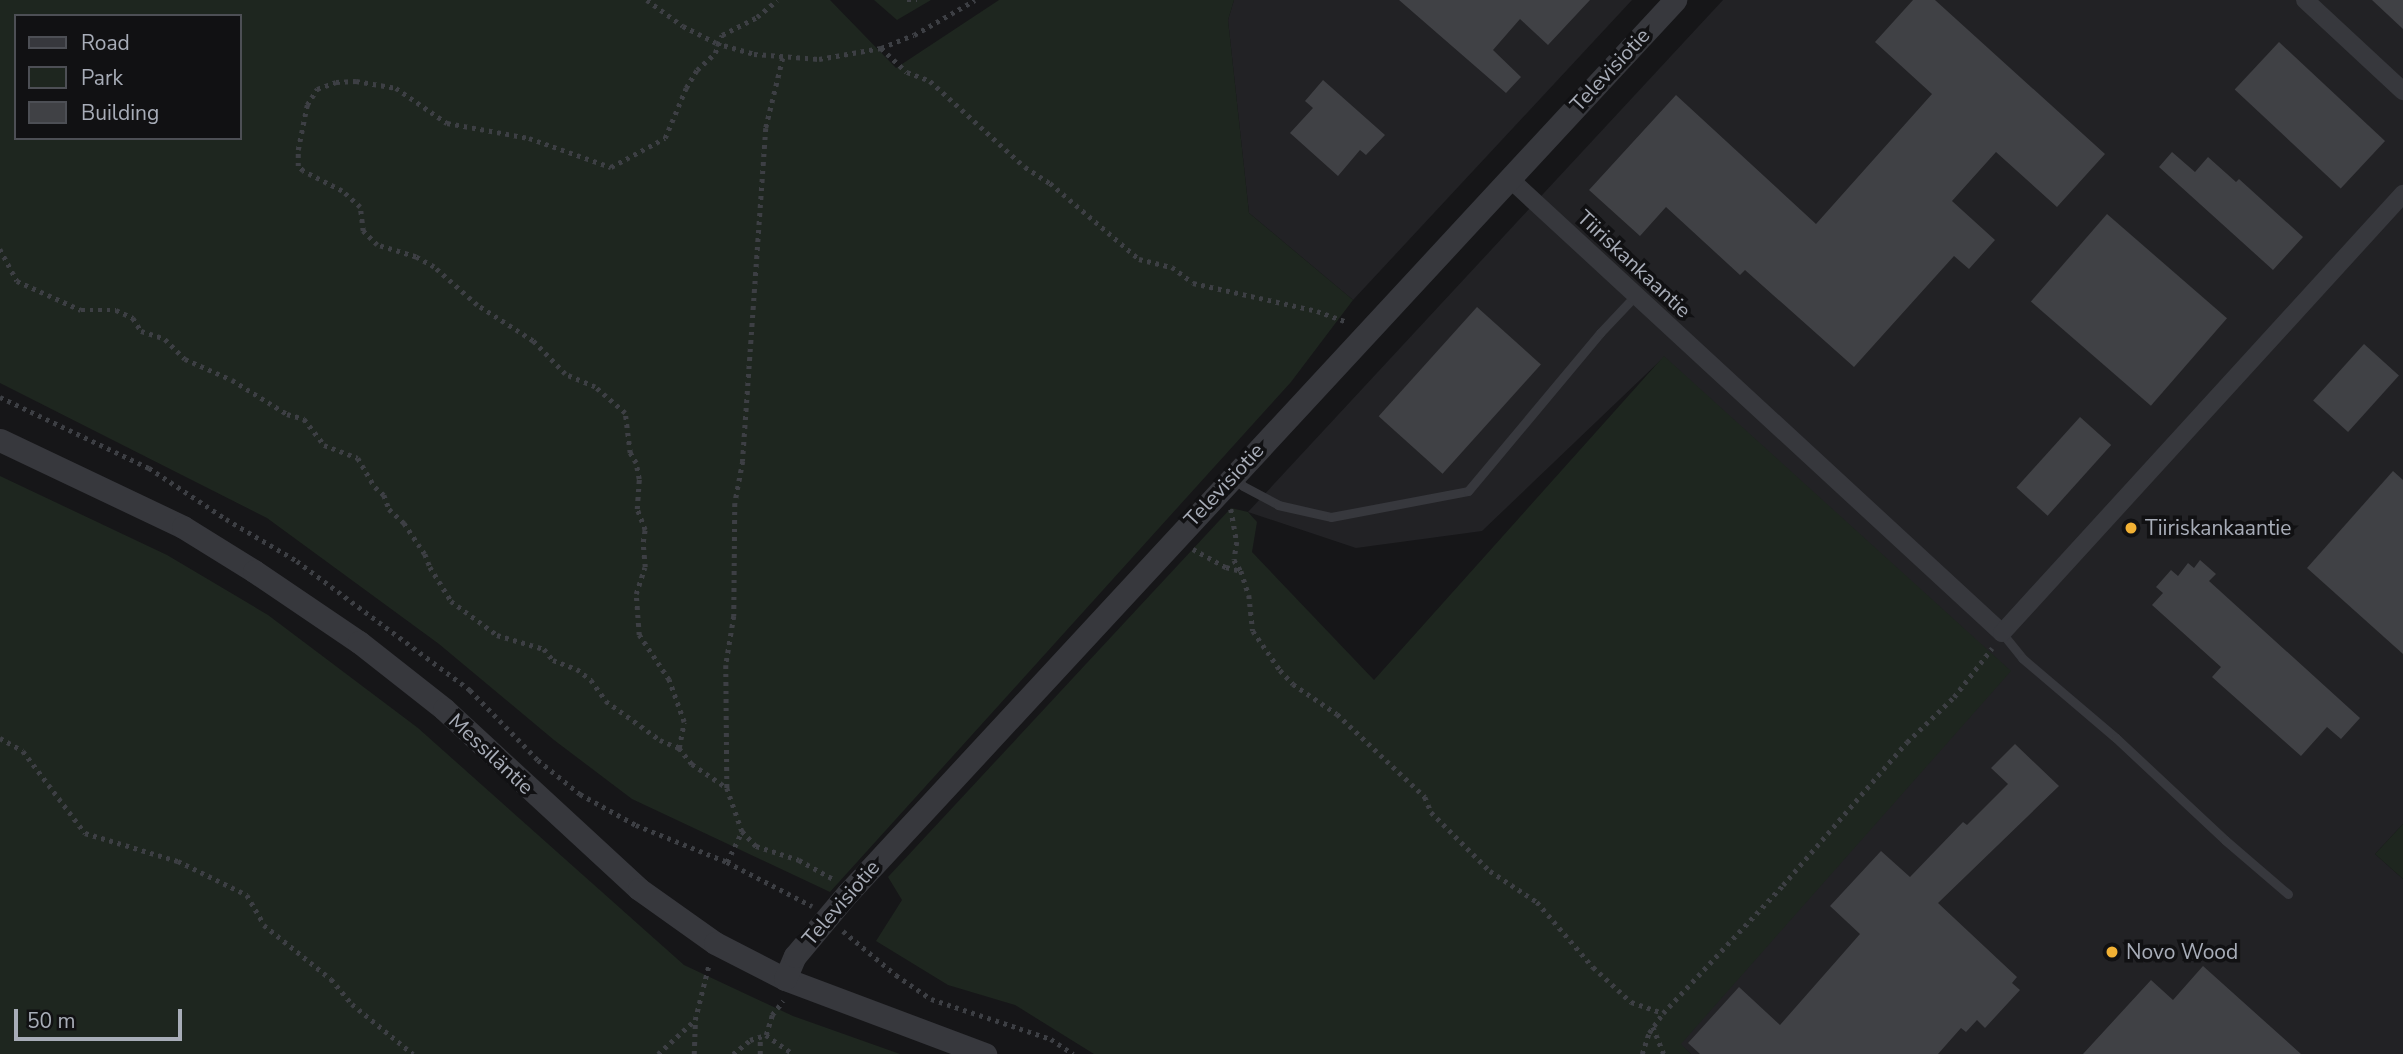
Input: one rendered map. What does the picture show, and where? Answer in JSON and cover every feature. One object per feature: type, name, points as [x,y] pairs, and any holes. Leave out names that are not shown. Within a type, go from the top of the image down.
[{"type":"street","name":"Televisiotie","points":[[788,980],[795,956],[847,894],[1675,0]]},
{"type":"street","points":[[2305,0],[2403,91]]},
{"type":"street","name":"Tiiriskankaantie","points":[[1510,179],[2002,633]]},
{"type":"street","points":[[2002,633],[2403,194]]},
{"type":"street","name":"Messiläntie","points":[[0,440],[183,527],[359,642],[444,709],[639,889],[715,943],[788,980],[985,1054]]},
{"type":"lane","points":[[1225,484],[1243,486],[1278,505],[1331,517],[1468,491],[1600,333],[1636,296]]},
{"type":"lane","points":[[2002,633],[2022,657],[2288,894]]},
{"type":"path","points":[[647,0],[682,26],[716,43],[754,54],[819,59],[881,48],[914,35],[975,0]]},
{"type":"path","points":[[679,748],[684,722],[669,680],[639,635],[636,594],[645,567],[645,530],[638,509],[638,471],[631,453],[625,413],[595,387],[565,374],[533,341],[477,304],[433,267],[416,257],[377,245],[363,231],[360,207],[342,191],[303,171],[298,166],[298,150],[307,105],[317,89],[336,82],[356,81],[396,88],[447,123],[529,138],[611,167],[664,138],[686,88],[697,70],[715,53],[716,43],[727,30],[757,17],[777,0]]},
{"type":"path","points":[[907,0],[917,0]]},
{"type":"path","points":[[881,48],[907,72],[930,80],[1025,167],[1051,183],[1139,259],[1172,267],[1193,282],[1317,311],[1352,324],[1364,335]]},
{"type":"path","points":[[783,58],[766,128],[743,461],[735,503],[734,616],[726,665],[727,788],[742,831],[760,848],[799,860],[833,879],[847,894]]},
{"type":"path","points":[[0,249],[17,281],[81,310],[116,310],[132,318],[141,331],[165,339],[185,359],[232,380],[287,414],[304,419],[324,445],[358,458],[375,487],[384,495],[389,509],[404,523],[425,554],[451,601],[496,635],[544,649],[553,660],[577,669],[591,680],[606,701],[634,718],[660,740],[679,748],[692,764],[727,788]]},
{"type":"path","points":[[0,397],[149,468],[297,561],[470,690],[538,760],[580,794],[636,825],[727,862],[807,902],[895,975],[931,999],[1051,1039],[1073,1054]]},
{"type":"path","points":[[1225,484],[1226,500],[1235,521],[1237,542],[1234,560],[1241,570],[1249,595],[1253,631],[1293,684],[1337,714],[1401,778],[1425,797],[1432,812],[1490,872],[1537,902],[1566,932],[1593,967],[1631,1002],[1663,1013]]},
{"type":"path","points":[[1172,541],[1226,567],[1241,570]]},
{"type":"path","points":[[1642,1054],[1653,1027],[1663,1013],[1783,885],[1907,741],[1954,697],[1982,664],[2002,633]]},
{"type":"path","points":[[0,738],[23,751],[85,833],[178,861],[247,895],[264,925],[331,979],[352,1004],[413,1054]]},
{"type":"path","points":[[727,862],[742,831]]},
{"type":"path","points":[[694,1054],[695,1020],[715,943]]},
{"type":"path","points":[[733,1054],[751,1040],[766,1035],[788,980]]},
{"type":"path","points":[[657,1054],[695,1020]]},
{"type":"path","points":[[1653,1027],[1664,1054]]},
{"type":"path","points":[[766,1035],[793,1054]]},
{"type":"path","points":[[760,1039],[760,1054]]},
{"type":"shaded area","points":[[1234,0],[1632,0],[1353,300],[1249,213],[1228,20]]},
{"type":"shaded area","points":[[1723,0],[2403,0],[2403,824],[2375,854],[2403,879],[2403,1054],[1691,1054],[1681,1045],[1664,357],[1482,531],[1356,548],[1248,512]]},
{"type":"green space","points":[[0,0],[830,0],[896,68],[999,0],[1234,0],[1228,20],[1249,213],[1353,300],[1291,382],[830,892],[632,799],[554,740],[439,644],[267,518],[0,383]]},
{"type":"green space","points":[[874,0],[931,0],[897,20]]},
{"type":"green space","points":[[1664,356],[2011,671],[1681,1044],[1691,1054],[1094,1054],[1015,1005],[948,985],[876,941],[902,900],[888,877],[1231,508],[1248,512],[1257,522],[1252,552],[1374,680]]},
{"type":"green space","points":[[0,476],[167,555],[268,615],[418,728],[684,965],[793,1016],[900,1054],[0,1054]]},
{"type":"green space","points":[[2403,824],[2403,879],[2375,854]]},
{"type":"building","points":[[1399,0],[1590,0],[1548,45],[1520,19],[1493,50],[1521,77],[1506,93]]},
{"type":"building","points":[[1913,0],[1935,0],[2105,154],[2057,207],[1996,152],[1952,201],[1995,240],[1969,269],[1954,256],[1854,367],[1745,270],[1740,275],[1666,207],[1640,236],[1589,190],[1676,95],[1816,224],[1932,94],[1875,42]]},
{"type":"building","points":[[2372,0],[2403,0],[2403,29]]},
{"type":"building","points":[[2279,42],[2385,141],[2341,188],[2235,90]]},
{"type":"building","points":[[1323,80],[1385,135],[1366,155],[1360,150],[1338,176],[1290,133],[1313,108],[1305,101]]},
{"type":"building","points":[[2172,152],[2195,172],[2208,157],[2236,182],[2239,179],[2303,237],[2273,270],[2159,167]]},
{"type":"building","points":[[2107,214],[2227,318],[2151,406],[2031,302]]},
{"type":"building","points":[[1477,307],[1541,365],[1443,474],[1379,416]]},
{"type":"building","points":[[2364,344],[2399,375],[2348,432],[2313,400]]},
{"type":"building","points":[[2080,417],[2111,445],[2048,516],[2016,488]]},
{"type":"building","points":[[2393,471],[2403,480],[2403,654],[2307,568]]},
{"type":"building","points":[[2200,560],[2216,574],[2209,581],[2360,718],[2341,739],[2327,727],[2301,756],[2212,677],[2221,667],[2152,605],[2163,593],[2156,587],[2171,570],[2178,576],[2188,563],[2194,568]]},
{"type":"building","points":[[2015,744],[2059,786],[1938,903],[2017,977],[2012,983],[2020,990],[1985,1028],[1977,1020],[1966,1032],[1961,1028],[1938,1054],[1700,1054],[1688,1043],[1739,987],[1780,1025],[1860,934],[1830,906],[1881,851],[1910,877],[1963,822],[1967,825],[2008,784],[1991,768]]},
{"type":"building","points":[[2203,966],[2301,1054],[2083,1054],[2151,980],[2173,1000]]},
{"type":"place","name":"Tiiriskankaantie","points":[[2131,528]]},
{"type":"place","name":"Novo Wood","points":[[2112,952]]}]
